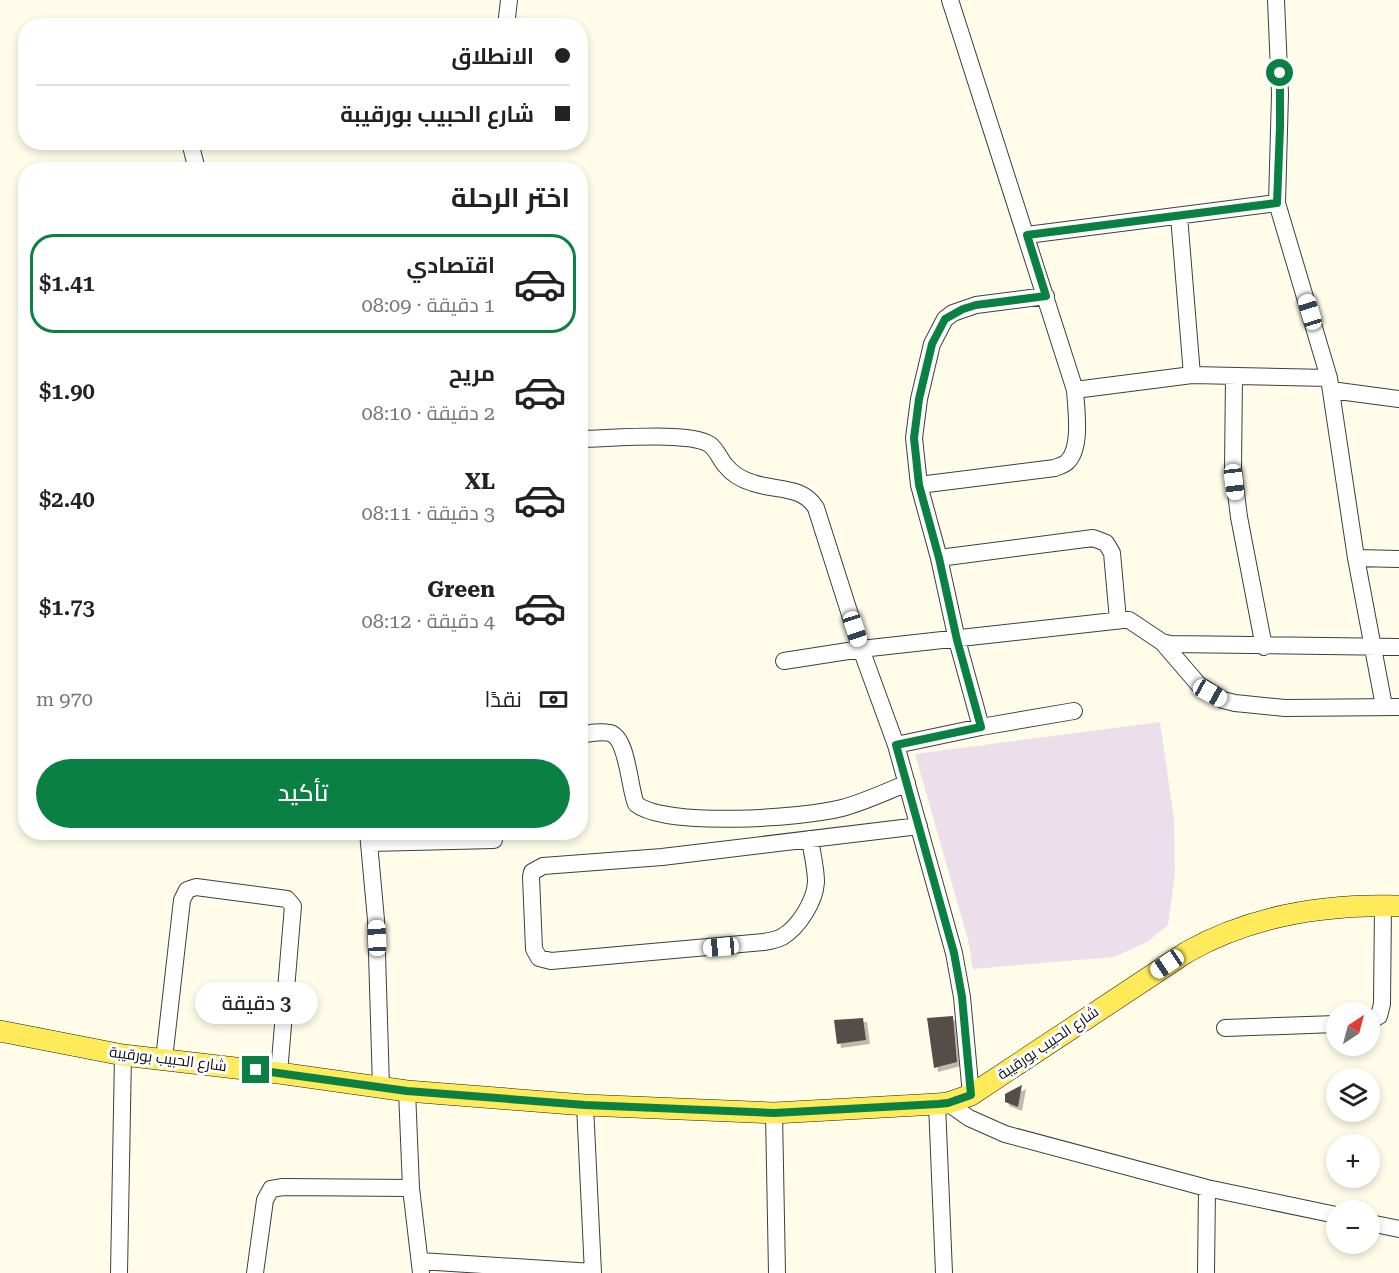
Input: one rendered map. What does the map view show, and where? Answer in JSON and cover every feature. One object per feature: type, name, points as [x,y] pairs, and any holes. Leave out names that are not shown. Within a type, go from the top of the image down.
[{"type":"main road","name":"شارع الحبيب بورقيبة","points":[[0,1031],[123,1054],[279,1072],[407,1091],[585,1105],[774,1113],[943,1103],[971,1095],[1187,952],[1224,932],[1286,914],[1391,905]]},
{"type":"street","points":[[507,18],[509,0]]},
{"type":"street","points":[[919,485],[1055,468],[1063,465],[1072,456],[1076,441],[1075,390],[950,0]]},
{"type":"street","points":[[784,661],[861,649],[1129,620],[1162,642],[1199,685],[1223,700],[1254,706],[1285,708],[1391,706],[1373,647],[1356,558],[1330,384],[1277,203],[1280,94],[1276,0]]},
{"type":"street","points":[[1027,235],[1277,203]]},
{"type":"street","points":[[1179,216],[1192,375]]},
{"type":"street","points":[[981,727],[919,485],[914,438],[919,399],[932,344],[945,319],[976,305],[1046,296]]},
{"type":"street","points":[[1075,390],[1192,375],[1234,376],[1330,384],[1399,399]]},
{"type":"street","points":[[1234,376],[1233,469],[1239,517],[1264,646]]},
{"type":"street","points":[[588,439],[694,439],[709,444],[726,467],[739,477],[757,485],[789,490],[806,496],[816,508],[861,649],[896,745],[919,826],[957,971],[971,1095]]},
{"type":"street","points":[[939,558],[1093,538],[1106,543],[1112,553],[1118,620]]},
{"type":"street","points":[[1356,558],[1399,560]]},
{"type":"street","points":[[1162,642],[1177,645],[1399,647]]},
{"type":"street","points":[[896,745],[1074,711]]},
{"type":"street","points":[[588,733],[610,733],[616,736],[622,745],[636,804],[660,814],[720,819],[816,812],[843,807],[907,783]]},
{"type":"street","points":[[810,839],[816,881],[812,895],[799,921],[782,936],[773,940],[721,947],[550,961],[539,958],[534,949],[531,878],[532,872],[537,869],[549,866],[662,857],[810,839],[919,826]]},
{"type":"street","points":[[369,840],[376,920],[381,1087]]},
{"type":"street","points":[[164,1059],[182,900],[187,890],[196,887],[287,899],[292,903],[279,1072]]},
{"type":"street","points":[[1380,1013],[1391,905]]},
{"type":"street","points":[[1225,1028],[1326,1024]]},
{"type":"street","points":[[119,1273],[123,1054]]},
{"type":"street","points":[[407,1091],[411,1188],[420,1267],[593,1273],[585,1105]]},
{"type":"street","points":[[943,1103],[1005,1134],[1207,1188],[1326,1213]]},
{"type":"street","points":[[943,1103],[944,1273]]},
{"type":"street","points":[[774,1113],[777,1273]]},
{"type":"street","points":[[255,1273],[265,1200],[272,1189],[283,1187],[411,1188]]},
{"type":"street","points":[[1206,1273],[1207,1188]]},
{"type":"street","points":[[1380,1225],[1399,1229]]},
{"type":"shaded area","points":[[1160,722],[1174,819],[1175,874],[1168,925],[1147,942],[1114,957],[973,969],[968,940],[915,754]]},
{"type":"building","points":[[953,1016],[957,1062],[934,1068],[927,1018]]},
{"type":"building","points":[[863,1018],[866,1040],[837,1044],[834,1020]]},
{"type":"building","points":[[1022,1085],[1018,1107],[1005,1102],[1005,1094]]},
{"type":"route","points":[[256,1070],[407,1091],[585,1105],[774,1113],[938,1104],[971,1095],[962,997],[954,953],[896,745],[981,727],[919,485],[915,456],[916,416],[932,344],[945,319],[953,313],[976,305],[1046,296],[1027,235],[1277,203],[1280,73]]}]
